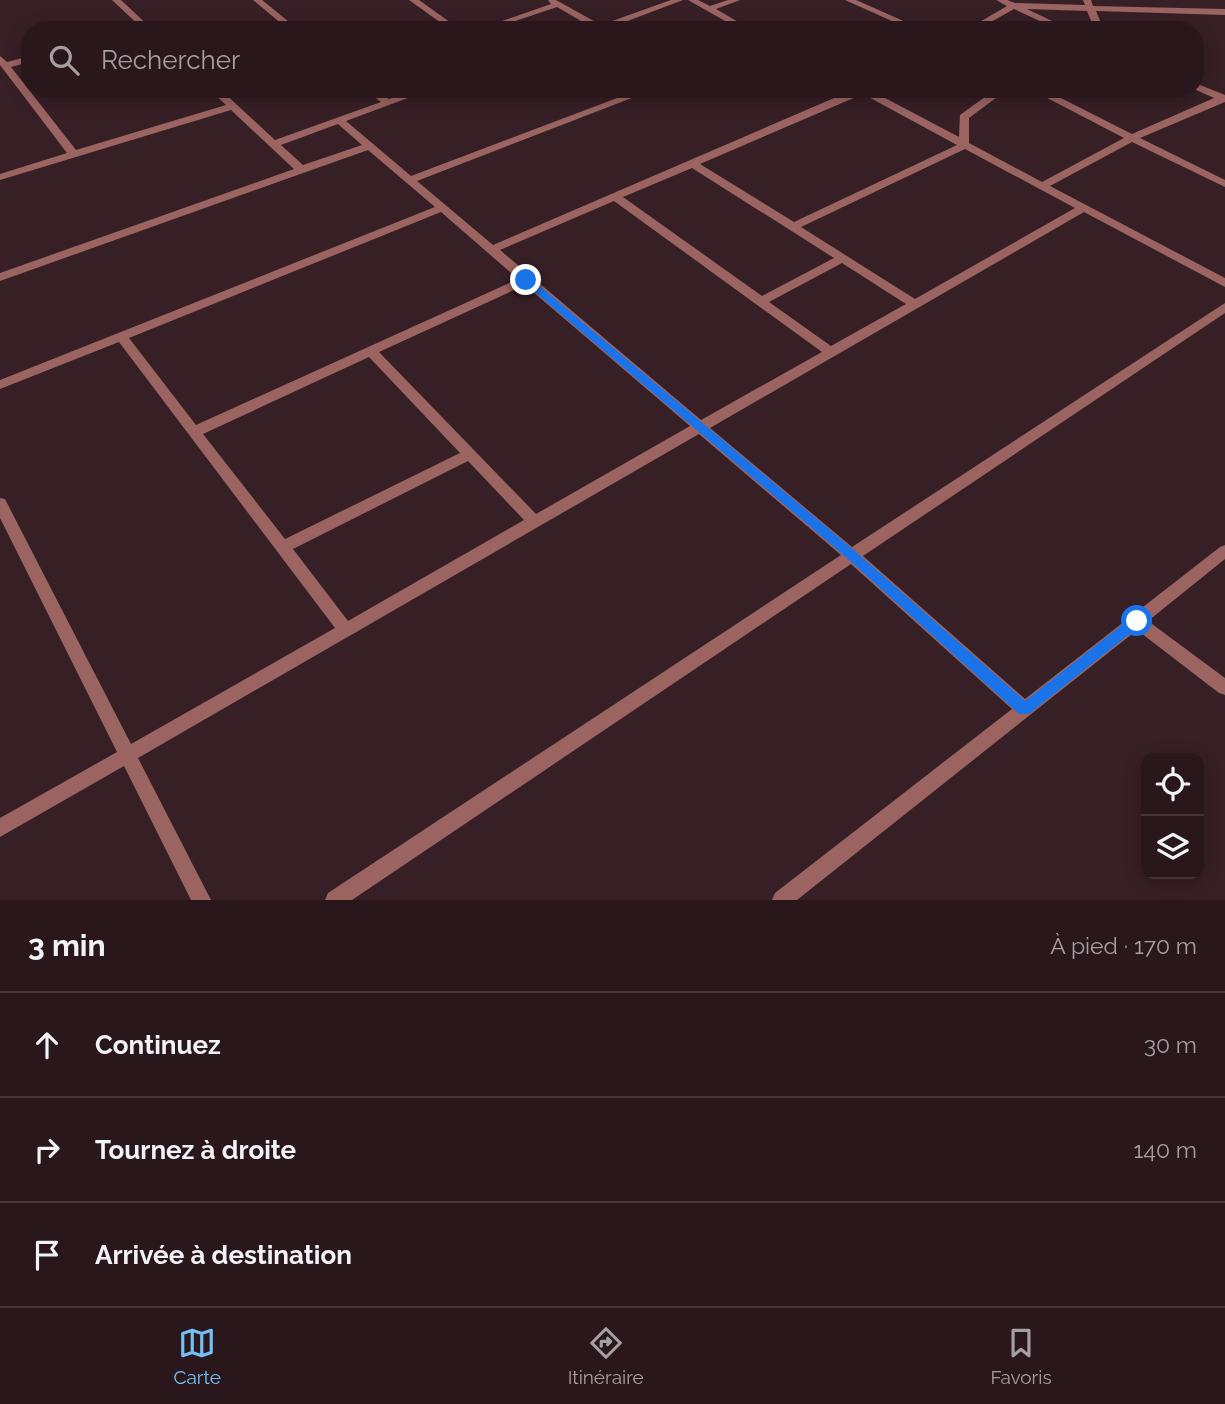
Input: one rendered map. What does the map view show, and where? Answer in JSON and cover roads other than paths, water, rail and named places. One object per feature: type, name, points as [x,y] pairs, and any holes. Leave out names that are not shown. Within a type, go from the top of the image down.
[{"type":"street","points":[[116,0],[137,21]]},
{"type":"street","points":[[257,0],[284,21]]},
{"type":"street","points":[[412,0],[444,21]]},
{"type":"street","points":[[619,21],[678,0]]},
{"type":"street","points":[[692,0],[731,21]]},
{"type":"street","points":[[709,9],[736,0]]},
{"type":"street","points":[[849,0],[899,21]]},
{"type":"street","points":[[1000,0],[1047,21]]},
{"type":"street","points":[[504,21],[555,2],[585,21]]},
{"type":"street","points":[[1088,3],[1096,21]]},
{"type":"street","points":[[986,21],[1014,6],[1088,3],[1225,12]]},
{"type":"street","points":[[3,62],[21,60]]},
{"type":"street","points":[[3,62],[21,86]]},
{"type":"street","points":[[1204,90],[1224,99]]},
{"type":"street","points":[[30,98],[74,155]]},
{"type":"street","points":[[224,98],[302,170]]},
{"type":"street","points":[[382,98],[388,103]]},
{"type":"street","points":[[273,144],[402,98]]},
{"type":"street","points":[[409,180],[626,98]]},
{"type":"street","points":[[491,250],[843,98]]},
{"type":"street","points":[[876,98],[1225,283]]},
{"type":"street","points":[[964,145],[964,117],[990,98]]},
{"type":"street","points":[[1053,98],[1225,184]]},
{"type":"street","points":[[1042,186],[1131,138],[1224,99]]},
{"type":"street","points":[[0,177],[232,106]]},
{"type":"street","points":[[339,120],[698,428],[852,556],[1024,709]]},
{"type":"street","points":[[793,227],[964,145]]},
{"type":"street","points":[[0,277],[368,146]]},
{"type":"street","points":[[692,164],[915,304]]},
{"type":"street","points":[[615,197],[831,352]]},
{"type":"street","points":[[0,385],[442,208]]},
{"type":"street","points":[[0,828],[1083,208]]},
{"type":"street","points":[[762,301],[843,258]]},
{"type":"street","points":[[194,432],[526,280]]},
{"type":"street","points":[[335,900],[1225,307]]},
{"type":"street","points":[[122,338],[346,630]]},
{"type":"street","points":[[370,352],[535,522]]},
{"type":"street","points":[[283,547],[471,454]]},
{"type":"street","points":[[2,511],[201,900]]},
{"type":"street","points":[[782,900],[1225,551]]},
{"type":"street","points":[[1137,621],[1225,688]]}]
